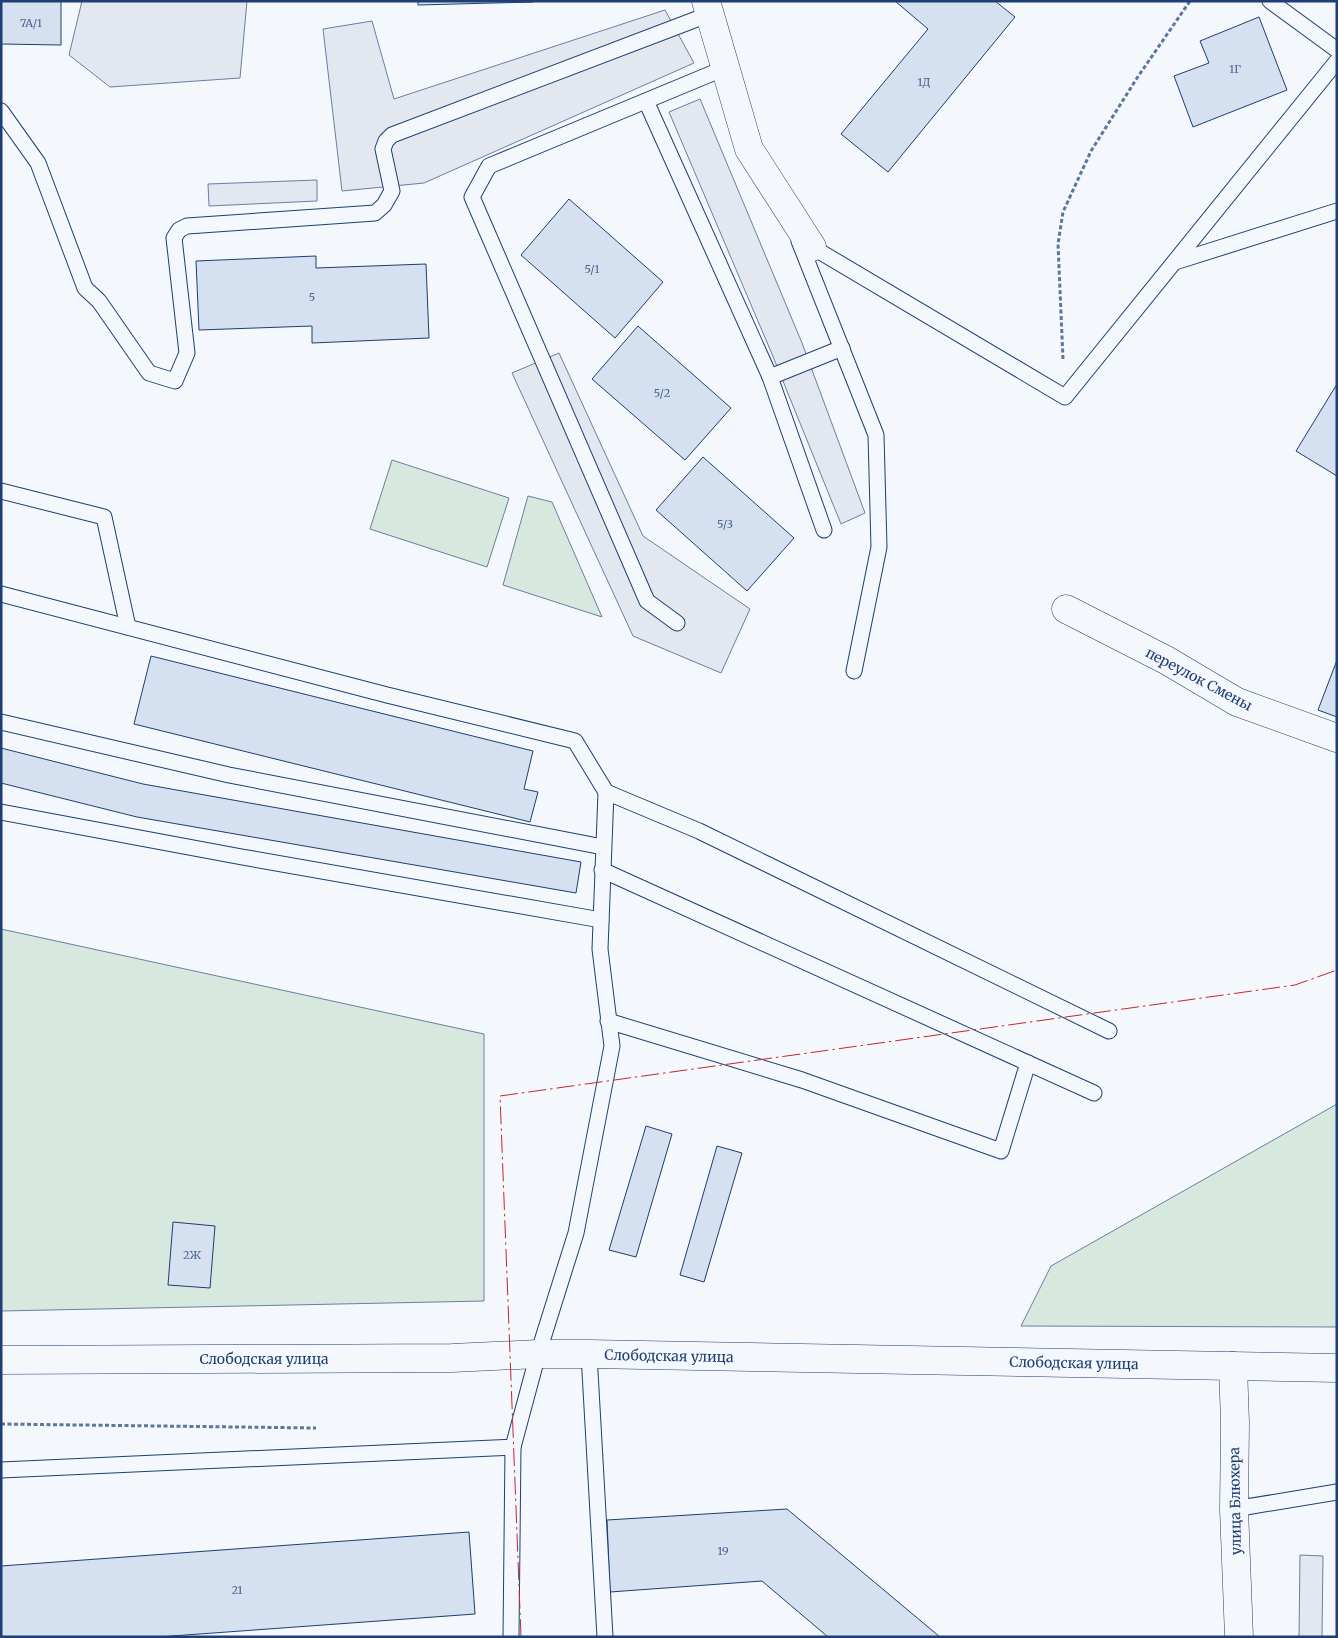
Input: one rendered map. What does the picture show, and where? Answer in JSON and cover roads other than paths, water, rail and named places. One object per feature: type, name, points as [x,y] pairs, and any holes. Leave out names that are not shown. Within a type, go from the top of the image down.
[{"type":"street","points":[[708,8],[748,149],[812,247]]},
{"type":"street","name":"переулок Смены","points":[[1066,609],[1166,660],[1237,702],[1337,738]]},
{"type":"street","name":"Слободская улица","points":[[1,1360],[442,1358],[589,1354],[1337,1368]]},
{"type":"street","name":"улица Блюхера","points":[[1233,1366],[1235,1423],[1234,1509],[1239,1637]]},
{"type":"lane","points":[[1270,1],[1337,50]]},
{"type":"lane","points":[[1,111],[38,163],[85,288],[99,301],[149,373],[175,381],[187,353],[174,238],[179,230],[187,226],[375,213],[384,205],[392,191],[383,149],[386,141],[392,135],[708,8]]},
{"type":"lane","points":[[812,247],[1065,397],[1337,61]]},
{"type":"lane","points":[[677,623],[647,601],[472,197],[489,166],[725,68]]},
{"type":"lane","points":[[646,101],[770,377],[824,530]]},
{"type":"lane","points":[[782,200],[876,435],[879,547],[854,671]]},
{"type":"lane","points":[[1175,262],[1337,211]]},
{"type":"lane","points":[[770,377],[842,348]]},
{"type":"lane","points":[[1,491],[104,517],[128,627]]},
{"type":"lane","points":[[1,594],[387,695],[575,741],[606,792],[600,949],[612,1046],[576,1232],[538,1354],[513,1447],[511,1637]]},
{"type":"lane","points":[[1,722],[229,775],[604,847]]},
{"type":"lane","points":[[606,792],[700,831],[1109,1031]]},
{"type":"lane","points":[[1,812],[242,857],[601,920]]},
{"type":"lane","points":[[602,870],[1094,1093]]},
{"type":"lane","points":[[608,1021],[802,1080],[1001,1151],[1028,1063]]},
{"type":"lane","points":[[589,1354],[604,1637]]},
{"type":"lane","points":[[1,1470],[513,1447]]},
{"type":"lane","points":[[1234,1509],[1337,1492]]}]
